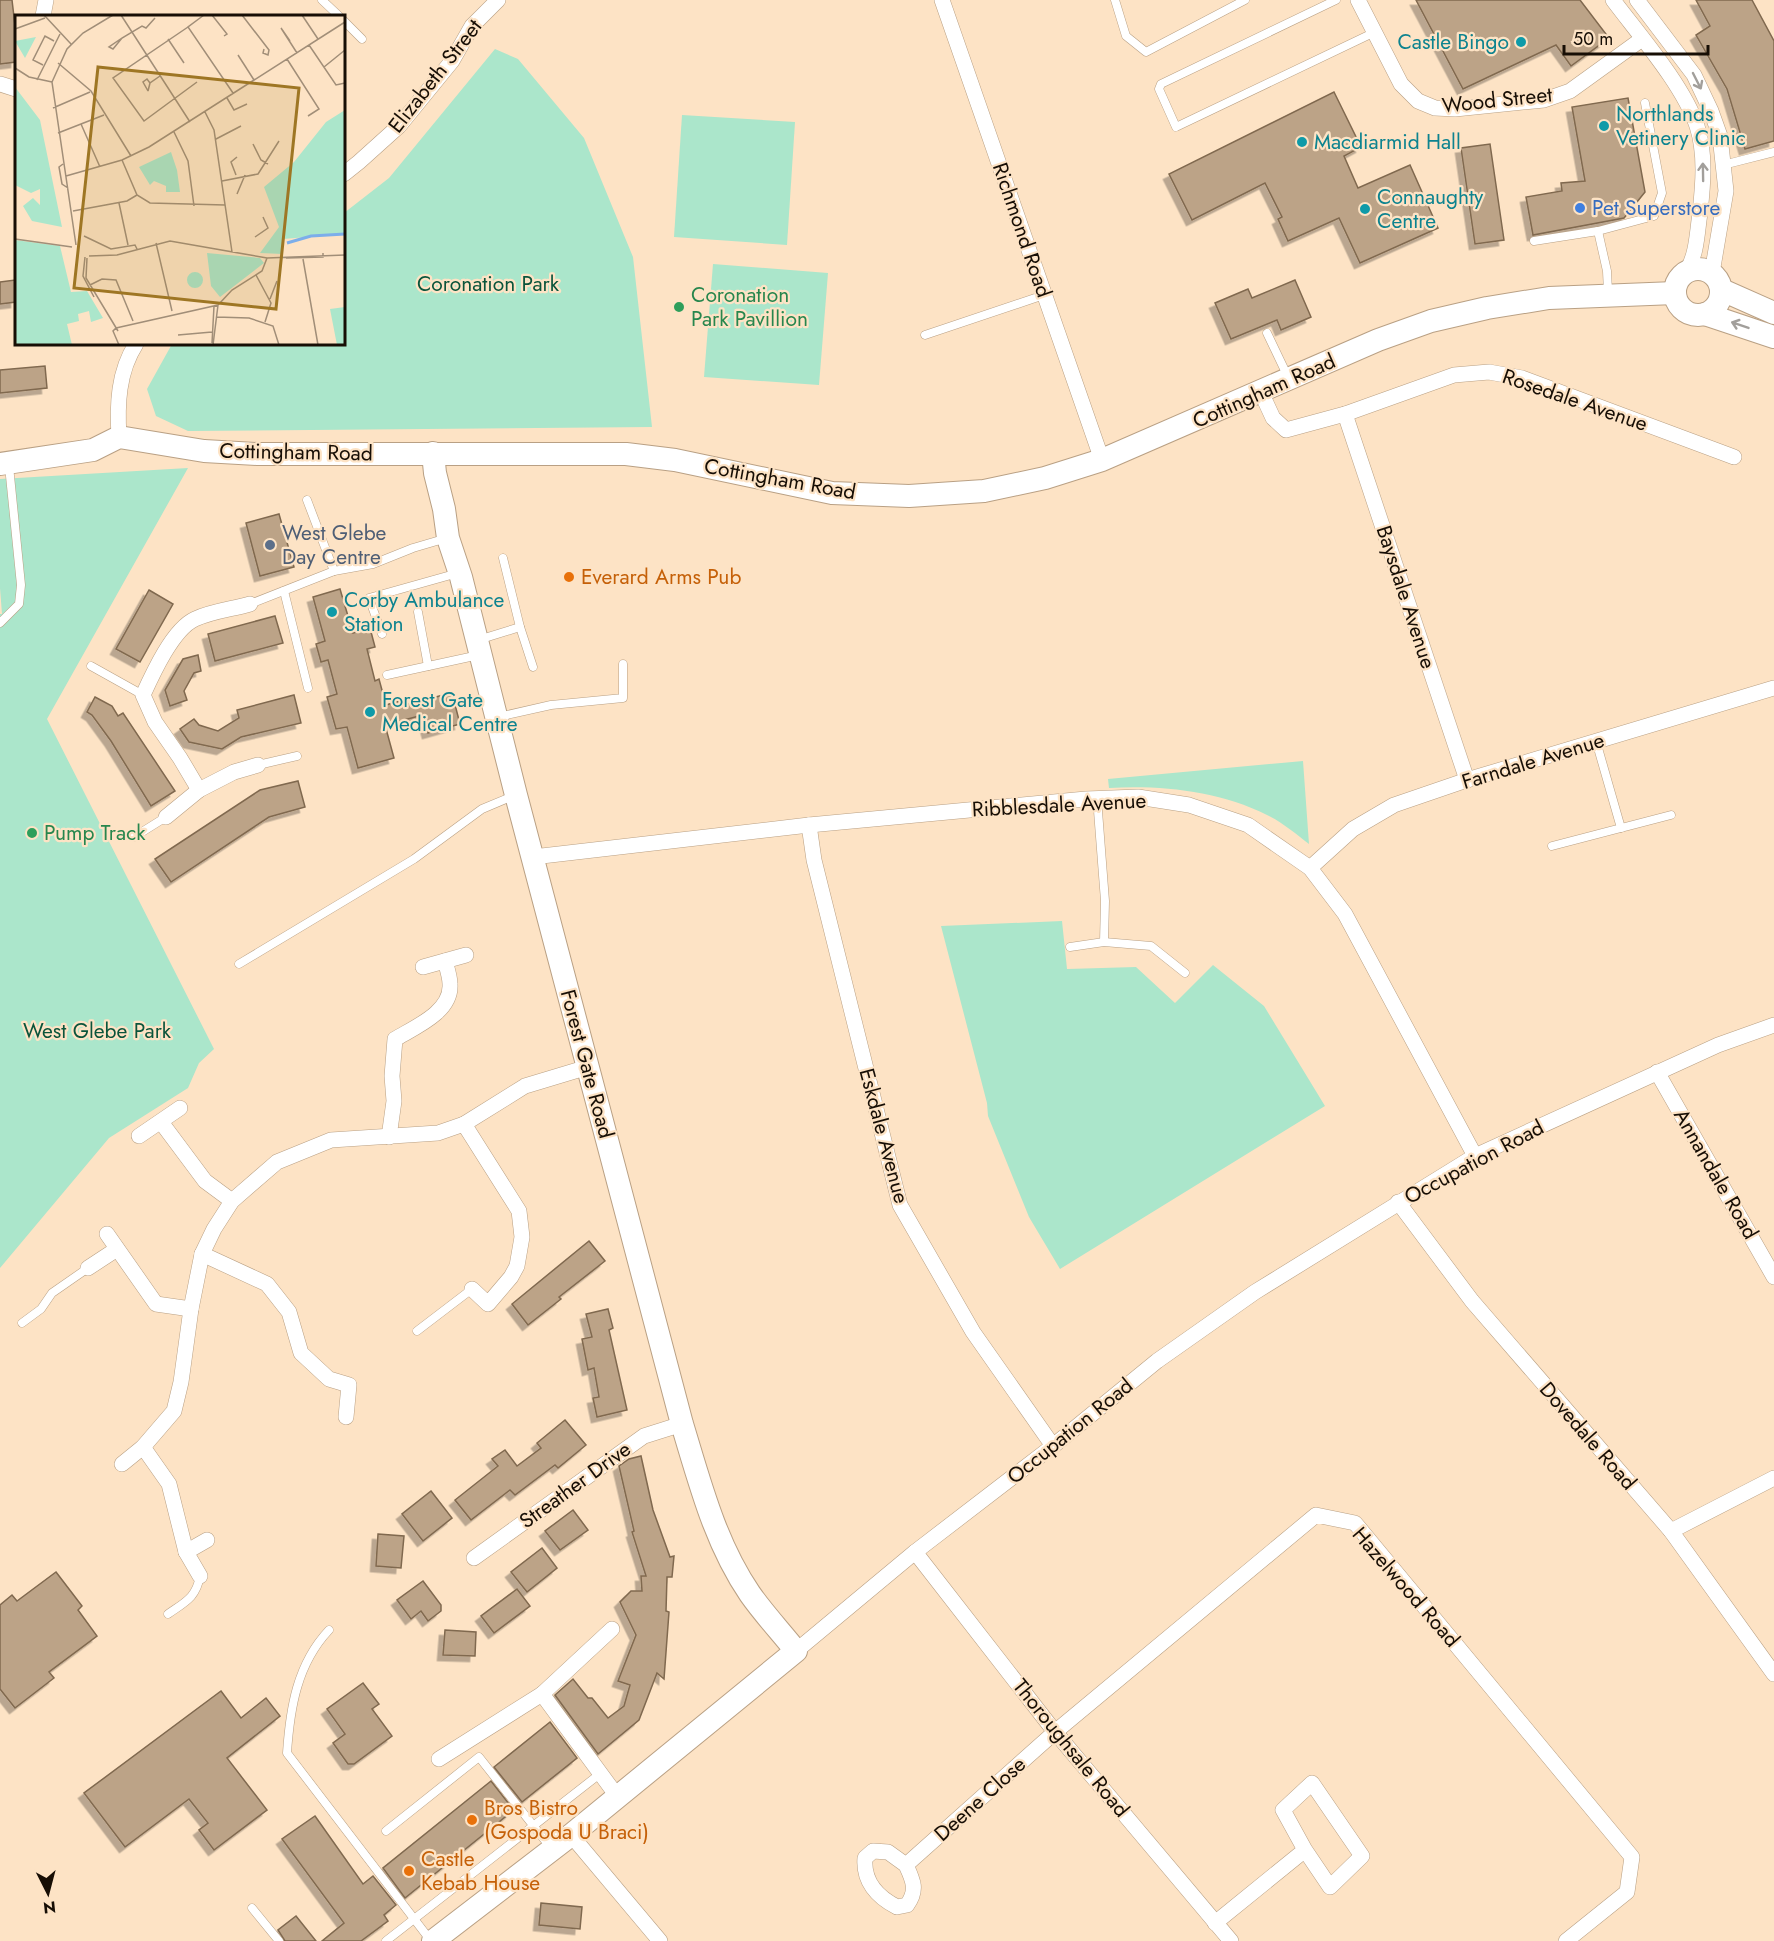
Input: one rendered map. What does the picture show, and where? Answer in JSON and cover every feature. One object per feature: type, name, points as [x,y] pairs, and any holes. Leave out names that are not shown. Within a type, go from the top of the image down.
[{"type":"street","points":[[43,15],[46,0]]},
{"type":"street","name":"Elizabeth Street","points":[[345,173],[399,126],[452,62],[472,26],[498,0]]},
{"type":"street","name":"Richmond Road","points":[[942,0],[1102,460]]},
{"type":"street","name":"Wood Street","points":[[1358,0],[1401,84],[1418,101],[1435,108],[1455,109],[1544,100],[1570,92],[1642,39]]},
{"type":"street","points":[[1613,0],[1681,94],[1697,127],[1702,155],[1703,184],[1695,258],[1688,271]]},
{"type":"street","points":[[1637,0],[1694,75],[1720,135],[1726,191],[1717,281],[1718,305],[1705,314]]},
{"type":"street","points":[[0,84],[15,88]]},
{"type":"street","points":[[1774,313],[1717,281],[1704,269],[1696,268],[1688,271],[1680,276],[1676,284],[1676,300],[1685,311],[1691,314],[1705,314],[1774,337]]},
{"type":"street","name":"Cottingham Road","points":[[119,437],[204,451],[257,454],[626,454],[675,460],[831,492],[909,496],[984,491],[1045,478],[1102,460],[1378,340],[1431,321],[1487,308],[1549,298],[1675,293]]},
{"type":"street","points":[[4,463],[93,450],[119,437],[117,405],[121,381],[136,345]]},
{"type":"street","name":"Rosedale Avenue","points":[[1261,392],[1273,418],[1286,430],[1345,414],[1454,375],[1489,372],[1522,378],[1734,457]]},
{"type":"street","name":"Baysdale Avenue","points":[[1345,414],[1467,780]]},
{"type":"street","name":"Forest Gate Road","points":[[434,453],[435,473],[448,538],[479,648],[682,1424],[706,1505],[727,1554],[750,1594],[796,1651]]},
{"type":"street","points":[[199,790],[156,724],[143,695],[152,674],[177,635],[194,619],[250,604]]},
{"type":"street","name":"Farndale Avenue","points":[[1310,868],[1353,829],[1394,805],[1467,780],[1774,688]]},
{"type":"street","points":[[166,817],[199,790],[234,772],[258,765]]},
{"type":"street","name":"Ribblesdale Avenue","points":[[533,857],[809,825],[1097,798],[1145,798],[1189,805],[1248,825],[1310,868],[1345,914],[1474,1156]]},
{"type":"street","name":"Eskdale Avenue","points":[[809,825],[814,860],[900,1205],[973,1332],[1053,1446]]},
{"type":"street","points":[[423,967],[466,955]]},
{"type":"street","points":[[389,1137],[394,1101],[392,1076],[395,1038],[429,1019],[446,1003],[451,986],[445,961]]},
{"type":"street","name":"Occupation Road","points":[[432,1941],[571,1835],[915,1552],[1053,1446],[1157,1361],[1255,1292],[1474,1156],[1718,1045],[1774,1025]]},
{"type":"street","points":[[122,1464],[143,1447],[174,1411],[181,1382],[190,1309],[202,1254],[214,1229],[232,1201],[277,1162],[331,1140],[438,1133],[464,1125],[525,1086],[588,1067]]},
{"type":"street","name":"Annandale Road","points":[[1657,1072],[1774,1276]]},
{"type":"street","points":[[139,1136],[180,1108]]},
{"type":"street","points":[[161,1122],[205,1181],[232,1201]]},
{"type":"street","points":[[464,1125],[519,1211],[522,1237],[517,1266],[511,1277],[488,1304],[472,1288]]},
{"type":"street","name":"Dovedale Road","points":[[1398,1202],[1472,1301],[1671,1531],[1774,1674]]},
{"type":"street","points":[[107,1234],[156,1304],[190,1309]]},
{"type":"street","points":[[88,1268],[117,1249]]},
{"type":"street","points":[[202,1254],[267,1284],[289,1312],[301,1353],[329,1379],[349,1385],[346,1417]]},
{"type":"street","name":"Streather Drive","points":[[474,1558],[644,1436],[682,1424]]},
{"type":"street","points":[[143,1447],[169,1484],[186,1552],[200,1576]]},
{"type":"street","points":[[1671,1531],[1774,1478]]},
{"type":"street","name":"Hazelwood Road","points":[[1055,1732],[1316,1515],[1355,1523],[1632,1857],[1627,1892],[1566,1941]]},
{"type":"street","points":[[186,1552],[207,1540]]},
{"type":"street","name":"Thoroughsale Road","points":[[915,1552],[1055,1732],[1231,1941]]},
{"type":"street","points":[[439,1759],[542,1694],[612,1629]]},
{"type":"street","points":[[542,1694],[617,1796]]},
{"type":"street","name":"Deene Close","points":[[906,1865],[1055,1732]]},
{"type":"street","points":[[1312,1783],[1362,1856],[1330,1887],[1305,1850],[1283,1810],[1312,1783]]},
{"type":"street","points":[[571,1835],[660,1941]]},
{"type":"street","points":[[1215,1923],[1305,1850]]},
{"type":"lane","points":[[322,0],[338,15]]},
{"type":"lane","points":[[1115,0],[1126,36],[1146,52],[1245,0]]},
{"type":"lane","points":[[1336,0],[1161,84],[1159,89],[1176,127],[1375,32]]},
{"type":"lane","points":[[345,22],[362,39]]},
{"type":"lane","points":[[1534,241],[1598,231],[1654,216],[1662,193],[1645,103]]},
{"type":"lane","points":[[1723,165],[1774,152]]},
{"type":"lane","points":[[1598,231],[1607,271],[1609,297]]},
{"type":"lane","points":[[925,335],[1044,295]]},
{"type":"lane","points":[[1267,333],[1289,378]]},
{"type":"lane","points":[[0,623],[20,604],[21,585],[4,463]]},
{"type":"lane","points":[[307,500],[334,571]]},
{"type":"lane","points":[[250,604],[334,571],[373,564],[413,548],[448,538]]},
{"type":"lane","points":[[503,558],[520,627],[533,667]]},
{"type":"lane","points":[[382,634],[369,598],[459,573]]},
{"type":"lane","points":[[284,591],[308,688]]},
{"type":"lane","points":[[418,612],[428,666]]},
{"type":"lane","points":[[387,675],[428,666],[479,648],[520,627]]},
{"type":"lane","points":[[496,718],[550,705],[623,698],[623,664]]},
{"type":"lane","points":[[91,666],[143,695]]},
{"type":"lane","points":[[1596,741],[1621,828]]},
{"type":"lane","points":[[258,765],[297,756]]},
{"type":"lane","points":[[239,964],[414,859],[482,809],[516,795]]},
{"type":"lane","points":[[1097,798],[1105,902],[1104,942]]},
{"type":"lane","points":[[1552,846],[1671,815]]},
{"type":"lane","points":[[134,837],[166,817]]},
{"type":"lane","points":[[1070,947],[1104,942],[1151,945],[1185,973]]},
{"type":"lane","points":[[22,1323],[41,1309],[52,1293],[88,1268]]},
{"type":"lane","points":[[417,1331],[472,1288]]},
{"type":"lane","points":[[168,1614],[194,1595],[200,1576]]},
{"type":"lane","points":[[329,1630],[315,1645],[303,1667],[294,1696],[287,1754],[432,1941]]},
{"type":"lane","points":[[386,1831],[479,1757],[552,1850]]},
{"type":"lane","points":[[386,1941],[601,1773]]},
{"type":"lane","points":[[252,1908],[279,1941]]},
{"type":"green space","name":"Coronation Park","points":[[495,49],[518,59],[584,138],[633,257],[652,427],[188,431],[156,416],[147,389],[171,345],[345,345],[345,212],[389,178]]},
{"type":"green space","points":[[682,115],[795,122],[787,245],[674,237]]},
{"type":"green space","points":[[713,264],[828,273],[819,385],[704,377]]},
{"type":"green space","name":"West Glebe Park","points":[[188,468],[47,719],[214,1049],[199,1063],[188,1088],[109,1138],[0,1268],[0,614],[2,614],[0,479]]},
{"type":"green space","points":[[1303,761],[1309,844],[1273,818],[1230,800],[1170,789],[1109,788],[1108,779]]},
{"type":"green space","points":[[1062,921],[1067,969],[1136,967],[1175,1003],[1213,965],[1264,1006],[1325,1106],[1060,1269],[1029,1217],[988,1116],[987,1103],[941,926]]},
{"type":"building","points":[[0,0],[12,0],[15,62],[0,64]]},
{"type":"building","name":"Castle Bingo","points":[[1416,0],[1580,0],[1609,38],[1571,66],[1556,45],[1463,89]]},
{"type":"building","points":[[1696,0],[1752,0],[1774,41],[1774,141],[1745,149],[1727,89],[1696,35],[1710,26]]},
{"type":"building","points":[[1334,92],[1361,147],[1344,156],[1358,188],[1410,165],[1438,228],[1360,263],[1339,218],[1288,241],[1278,219],[1282,217],[1265,183],[1192,220],[1169,174]]},
{"type":"building","points":[[1628,98],[1645,192],[1624,218],[1533,235],[1526,197],[1562,191],[1561,183],[1585,181],[1572,107]]},
{"type":"building","points":[[1490,144],[1504,240],[1475,244],[1461,148]]},
{"type":"building","points":[[15,280],[15,302],[0,304],[0,282]]},
{"type":"building","points":[[1295,280],[1311,317],[1281,330],[1277,320],[1231,339],[1215,303],[1248,289],[1252,298]]},
{"type":"building","points":[[45,366],[47,388],[0,393],[0,370]]},
{"type":"building","name":"West Glebe Day Centre","points":[[279,514],[294,567],[260,576],[246,523]]},
{"type":"building","points":[[340,589],[353,633],[370,628],[375,647],[367,649],[375,681],[379,679],[386,705],[406,699],[407,704],[452,693],[460,724],[428,733],[423,715],[385,725],[394,758],[358,768],[347,727],[336,729],[327,697],[337,694],[328,660],[321,662],[316,644],[325,641],[313,597]]},
{"type":"building","points":[[149,590],[173,604],[140,662],[116,649]]},
{"type":"building","points":[[275,616],[283,643],[215,661],[208,634]]},
{"type":"building","points":[[198,655],[201,671],[194,673],[184,691],[187,700],[170,706],[165,690],[183,659]]},
{"type":"building","points":[[294,695],[301,723],[241,737],[222,749],[189,742],[180,729],[194,719],[199,725],[218,731],[239,718],[237,710]]},
{"type":"building","points":[[95,697],[112,706],[118,716],[123,713],[175,791],[151,806],[111,741],[92,715],[87,712]]},
{"type":"building","points":[[298,781],[305,807],[269,817],[171,882],[155,859],[260,790]]},
{"type":"building","points":[[589,1241],[605,1261],[528,1325],[512,1304]]},
{"type":"building","points":[[608,1309],[613,1328],[609,1330],[627,1410],[597,1417],[593,1398],[599,1397],[594,1368],[588,1370],[582,1339],[592,1337],[586,1314]]},
{"type":"building","points":[[565,1420],[586,1445],[558,1468],[555,1465],[515,1495],[510,1490],[471,1520],[455,1500],[498,1466],[492,1459],[505,1450],[517,1466],[541,1448],[537,1443]]},
{"type":"building","points":[[641,1456],[653,1510],[670,1557],[674,1556],[672,1577],[667,1577],[666,1611],[669,1612],[664,1679],[657,1673],[639,1720],[598,1754],[555,1695],[573,1679],[608,1718],[624,1706],[630,1685],[618,1681],[636,1635],[620,1602],[631,1591],[642,1591],[641,1576],[646,1576],[632,1532],[634,1531],[619,1466],[629,1459]]},
{"type":"building","points":[[431,1491],[452,1518],[423,1541],[402,1514]]},
{"type":"building","points":[[573,1510],[588,1530],[560,1550],[545,1531]]},
{"type":"building","points":[[378,1534],[404,1536],[401,1568],[376,1566]]},
{"type":"building","points":[[542,1548],[557,1568],[527,1592],[511,1572]]},
{"type":"building","points":[[56,1572],[82,1606],[78,1610],[97,1636],[49,1672],[54,1678],[15,1708],[0,1689],[0,1605],[12,1595],[17,1601]]},
{"type":"building","points":[[423,1581],[441,1605],[441,1611],[428,1621],[421,1611],[411,1619],[397,1600]]},
{"type":"building","points":[[517,1589],[530,1606],[494,1633],[481,1616]]},
{"type":"building","points":[[445,1630],[476,1632],[475,1656],[443,1655]]},
{"type":"building","points":[[363,1683],[379,1704],[372,1709],[392,1736],[354,1764],[348,1764],[333,1743],[345,1734],[327,1709]]},
{"type":"building","points":[[221,1691],[241,1718],[266,1698],[280,1716],[227,1758],[267,1810],[214,1850],[199,1830],[208,1823],[189,1799],[125,1847],[84,1793]]},
{"type":"building","points":[[550,1722],[577,1758],[522,1802],[494,1767]]},
{"type":"building","points":[[491,1781],[513,1809],[405,1898],[383,1868]]},
{"type":"building","points":[[315,1816],[363,1884],[373,1876],[396,1905],[384,1915],[388,1921],[361,1941],[322,1941],[344,1923],[282,1839]]},
{"type":"building","points":[[541,1903],[582,1907],[580,1929],[539,1925]]},
{"type":"building","points":[[296,1916],[316,1941],[285,1941],[278,1930]]},
{"type":"place","name":"Castle Bingo","points":[[1521,42]]},
{"type":"place","name":"Northlands Vetinery Clinic","points":[[1604,126]]},
{"type":"place","name":"Macdiarmid Hall","points":[[1302,142]]},
{"type":"place","name":"Pet Superstore","points":[[1580,208]]},
{"type":"place","name":"Connaughty Centre","points":[[1365,209]]},
{"type":"place","name":"Coronation Park Pavillion","points":[[679,307]]},
{"type":"place","name":"West Glebe Day Centre","points":[[270,545]]},
{"type":"place","name":"Everard Arms Pub","points":[[569,577]]},
{"type":"place","name":"Corby Ambulance Station","points":[[332,612]]},
{"type":"place","name":"Forest Gate Medical Centre","points":[[370,712]]},
{"type":"place","name":"Pump Track","points":[[32,833]]},
{"type":"place","name":"Bros Bistro (Gospoda U Braci)","points":[[472,1820]]},
{"type":"place","name":"Castle Kebab House","points":[[409,1871]]}]
